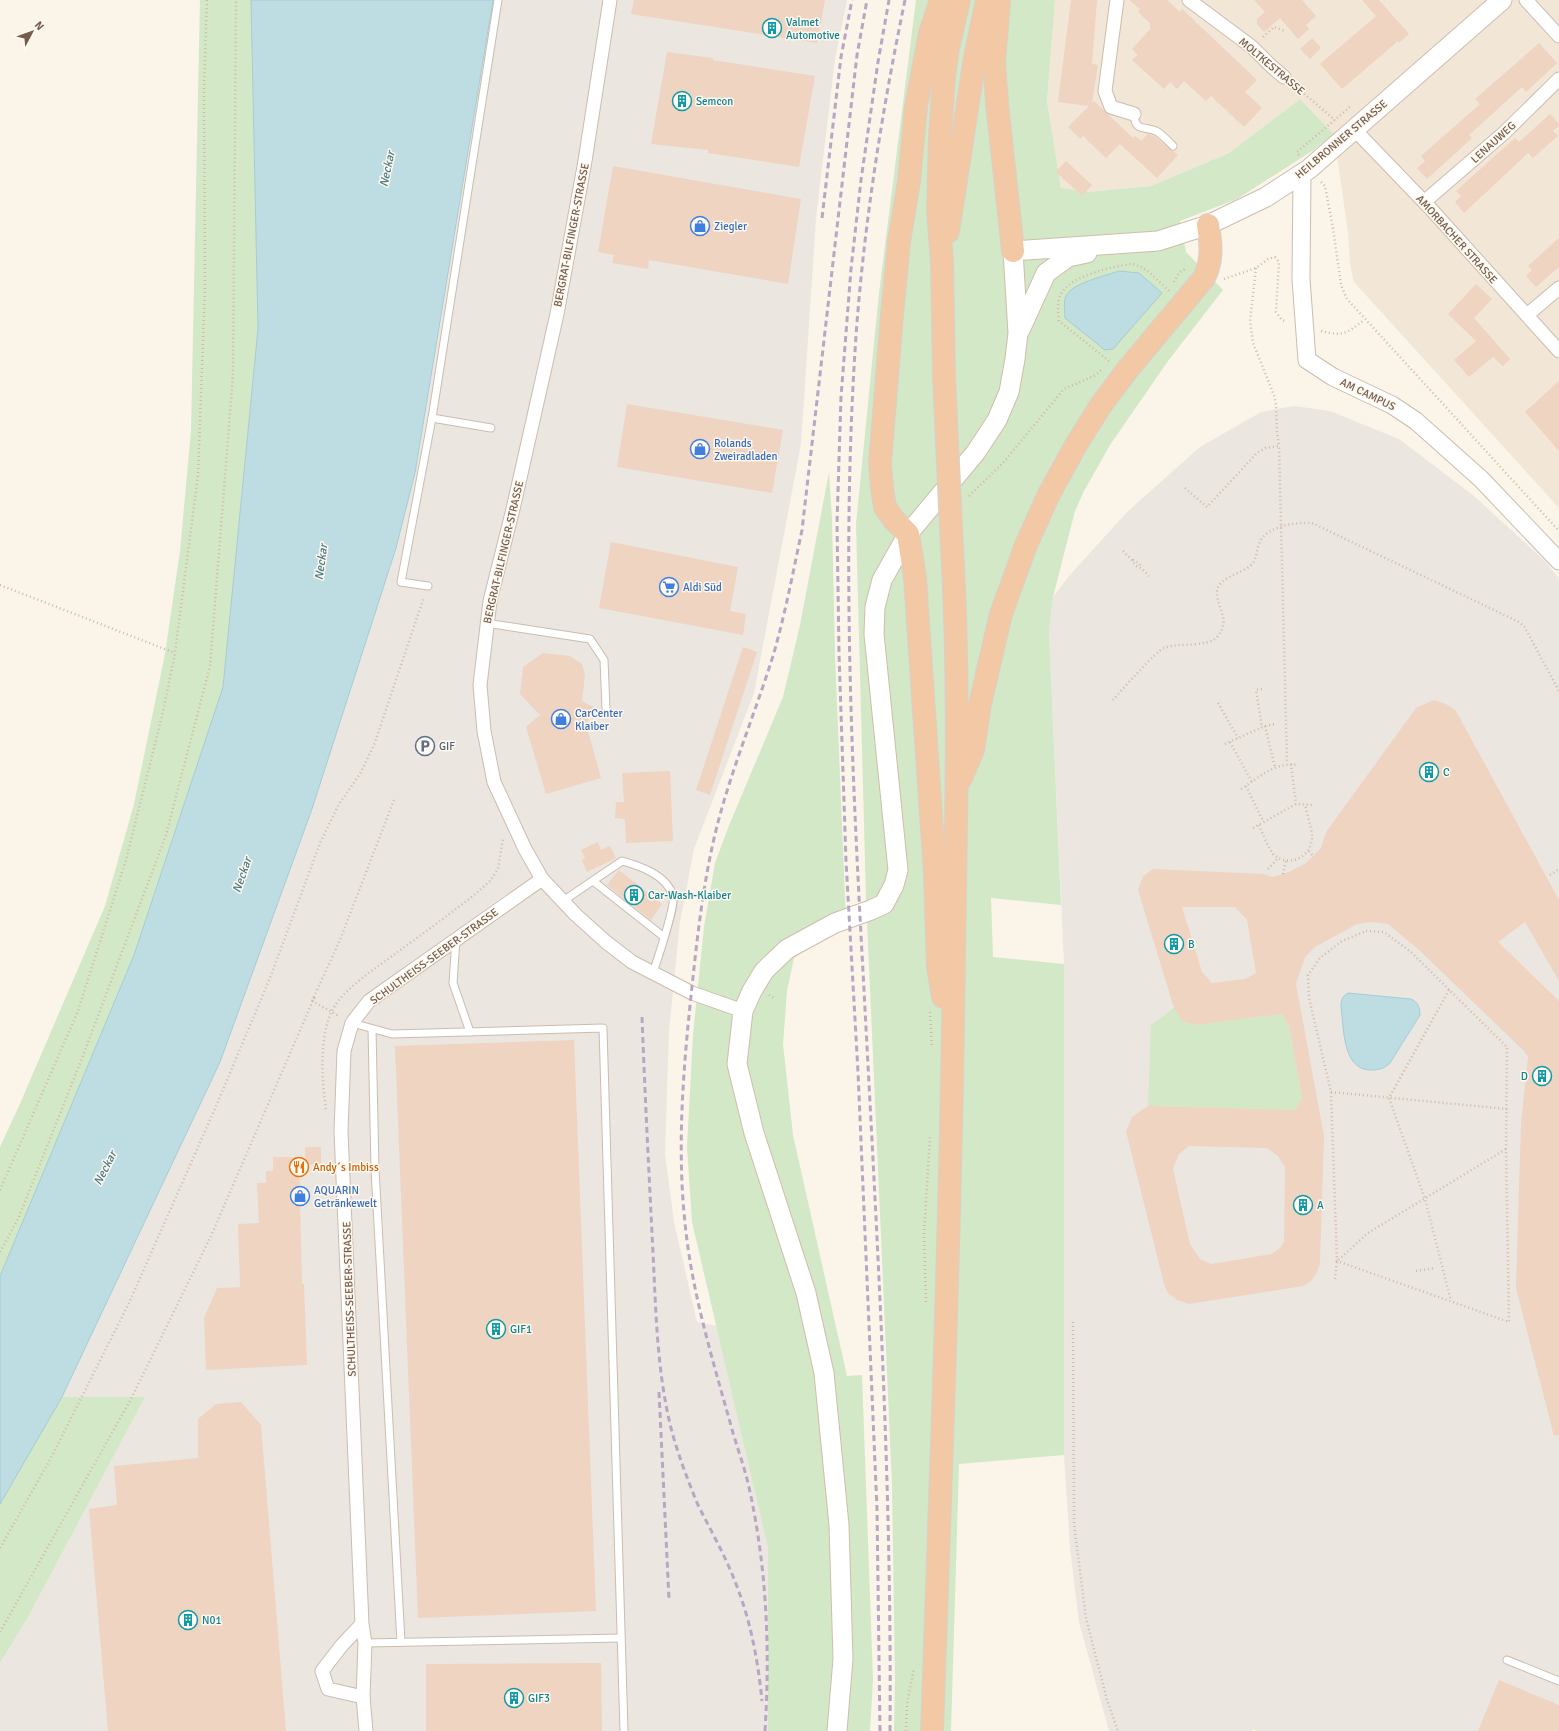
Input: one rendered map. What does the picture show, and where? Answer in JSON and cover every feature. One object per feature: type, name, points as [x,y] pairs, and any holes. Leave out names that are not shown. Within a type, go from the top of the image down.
[{"type":"highway","points":[[941,0],[930,33],[915,114],[909,181],[899,242],[880,463],[885,507],[894,520],[908,534],[916,578],[935,874],[938,967],[953,1054]]},
{"type":"highway","points":[[932,1731],[945,1372],[953,1054],[956,790],[956,608],[944,377],[942,263],[938,211],[940,135],[944,77],[948,48],[959,0]]},
{"type":"highway","points":[[942,263],[952,214],[975,57],[987,0]]},
{"type":"highway","points":[[999,0],[994,62],[1013,251]]},
{"type":"highway","points":[[956,790],[973,750],[980,704],[1001,614],[1026,544],[1076,445],[1101,405],[1128,369],[1204,278],[1209,265],[1212,245],[1208,225]]},
{"type":"main road","name":"HEILBRONNER STRASSE","points":[[1013,251],[1158,241],[1208,225],[1266,197],[1302,175],[1502,0]]},
{"type":"main road","points":[[1018,333],[1046,274],[1068,257],[1131,244]]},
{"type":"main road","points":[[837,1731],[842,1659],[839,1525],[824,1373],[806,1293],[754,1133],[737,1064],[743,1011],[752,991],[764,971],[787,949],[835,923],[884,904],[894,885],[898,870],[874,634],[875,607],[882,580],[908,534],[976,452],[997,420],[1009,392],[1016,359],[1018,333],[1013,251]]},
{"type":"street","name":"BERGRAT-BILFINGER-STRASSE","points":[[610,0],[585,161],[556,314],[486,623],[480,685],[484,731],[494,782],[525,849],[542,878],[563,902],[576,916],[632,962],[692,993],[743,1011]]},
{"type":"street","points":[[1116,0],[1105,91],[1111,107],[1134,114]]},
{"type":"street","name":"MOLTKESTRASSE","points":[[1189,0],[1252,47],[1284,77]]},
{"type":"street","points":[[1526,0],[1559,36]]},
{"type":"street","name":"LENAUWEG","points":[[1424,202],[1504,133],[1559,80]]},
{"type":"street","name":"AMORBACHER STRASSE","points":[[1354,129],[1424,202],[1559,350]]},
{"type":"street","name":"AM CAMPUS","points":[[1302,175],[1301,279],[1307,360],[1333,377],[1392,404],[1416,422],[1481,478],[1559,561]]},
{"type":"street","points":[[1527,316],[1559,288]]},
{"type":"street","name":"SCHULTHEISS-SEEBER-STRASSE","points":[[366,1731],[363,1697],[365,1643],[362,1624],[341,1131],[344,1051],[352,1023],[369,1001],[542,878]]},
{"type":"street","points":[[362,1624],[342,1645],[322,1671],[328,1690],[363,1697]]},
{"type":"lane","points":[[428,586],[401,582],[432,418],[498,0]]},
{"type":"lane","points":[[1134,114],[1134,122],[1138,126],[1157,131],[1173,146]]},
{"type":"lane","points":[[432,418],[491,428]]},
{"type":"lane","points":[[486,623],[590,639],[604,660],[606,709]]},
{"type":"lane","points":[[563,902],[622,862],[641,866],[667,884],[674,897],[653,973]]},
{"type":"lane","points":[[593,881],[664,937]]},
{"type":"lane","points":[[456,939],[453,983],[470,1032]]},
{"type":"lane","points":[[352,1023],[392,1034],[603,1028],[624,1731]]},
{"type":"lane","points":[[372,1029],[375,1169],[401,1642]]},
{"type":"lane","points":[[365,1643],[621,1638]]},
{"type":"lane","points":[[1507,1660],[1559,1681]]},
{"type":"path","points":[[0,1190],[78,1011],[83,996],[126,860],[163,712],[175,653],[198,475],[205,287],[204,89],[207,0]]},
{"type":"path","points":[[0,1252],[19,1217],[84,1053],[166,835],[210,666],[233,375],[236,0]]},
{"type":"path","points":[[1252,47],[1274,27],[1285,31]]},
{"type":"path","name":"MOLTKESTRASSE","points":[[1284,77],[1335,120]]},
{"type":"path","points":[[1325,186],[1341,285],[1347,299],[1559,531]]},
{"type":"path","points":[[1109,361],[1059,321],[1058,302],[1060,295],[1077,279],[1131,264],[1136,264],[1143,268],[1168,291]]},
{"type":"path","points":[[1256,268],[1250,321],[1253,343],[1274,395],[1279,446],[1287,763]]},
{"type":"path","points":[[1184,488],[1207,507],[1257,453],[1264,448],[1279,446]]},
{"type":"path","points":[[1113,700],[1162,648],[1176,644],[1206,644],[1216,639],[1224,628],[1223,615],[1217,591],[1221,583],[1250,566],[1256,558],[1259,543],[1264,534],[1281,526],[1300,522],[1312,523],[1518,621],[1524,626],[1559,691]]},
{"type":"path","points":[[1123,551],[1136,566],[1141,568],[1149,576]]},
{"type":"path","points":[[0,585],[175,653]]},
{"type":"path","points":[[0,1548],[52,1456],[129,1303],[214,1111],[267,985],[320,843],[339,804],[360,774],[374,745],[428,586]]},
{"type":"path","points":[[1262,689],[1256,690],[1262,727]]},
{"type":"path","points":[[1218,703],[1238,738]]},
{"type":"path","points":[[1225,744],[1262,727],[1275,724]]},
{"type":"path","points":[[1265,726],[1275,767]]},
{"type":"path","points":[[1230,742],[1252,782]]},
{"type":"path","points":[[1241,789],[1275,767],[1287,763],[1298,765]]},
{"type":"path","points":[[1291,764],[1296,804]]},
{"type":"path","points":[[1246,786],[1263,822]]},
{"type":"path","points":[[312,1001],[340,940],[394,800]]},
{"type":"path","points":[[1253,828],[1296,804],[1312,805]]},
{"type":"path","points":[[1259,825],[1274,854],[1286,861],[1299,860],[1309,850],[1312,837],[1305,804]]},
{"type":"path","points":[[1309,850],[1313,856]]},
{"type":"path","points":[[1268,869],[1279,857]]},
{"type":"path","points":[[1283,874],[1286,861]]},
{"type":"path","points":[[1550,875],[1559,869]]},
{"type":"path","points":[[1335,1279],[1338,1261],[1331,1092],[1310,998],[1308,975],[1320,958],[1342,942],[1366,931],[1384,932],[1411,952],[1507,1047],[1506,1149],[1508,1322],[1338,1261]]},
{"type":"path","points":[[1449,990],[1389,1098],[1425,1199],[1451,1301]]},
{"type":"path","points":[[0,1632],[131,1399],[211,1236],[314,998],[312,1001]]},
{"type":"path","points":[[312,1001],[352,1023]]},
{"type":"path","points":[[930,1010],[932,1049]]},
{"type":"path","points":[[1331,1092],[1507,1109]]},
{"type":"path","points":[[926,1309],[924,1234],[930,1131]]},
{"type":"path","points":[[1338,1261],[1368,1233],[1506,1149]]},
{"type":"path","points":[[1416,1271],[1435,1268]]},
{"type":"path","points":[[1073,1322],[1074,1524],[1086,1618],[1107,1700],[1118,1731]]},
{"type":"path","points":[[906,1731],[907,1704],[915,1662]]},
{"type":"shaded area","points":[[493,0],[847,0],[835,59],[816,218],[801,444],[754,693],[694,849],[680,922],[669,1030],[665,1154],[674,1222],[697,1322],[717,1326],[768,1548],[768,1731],[0,1731],[0,1663],[26,1621],[145,1397],[62,1397],[220,1062],[312,809],[396,548],[415,473]]},
{"type":"shaded area","points":[[1055,0],[1559,0],[1559,508],[1354,282],[1350,264],[1348,233],[1334,134],[1300,99],[1229,153],[1151,186],[1088,192],[1061,188],[1047,101]]},
{"type":"shaded area","points":[[1294,406],[1330,411],[1399,439],[1474,496],[1545,561],[1559,579],[1559,1731],[1257,1731],[1254,1729],[1252,1731],[1109,1731],[1079,1622],[1070,1548],[1064,1455],[1064,964],[1049,630],[1053,597],[1069,576],[1128,511],[1200,447],[1261,412]]},
{"type":"green space","points":[[200,0],[251,0],[258,329],[223,687],[134,955],[0,1276],[0,1147],[105,906],[134,804],[165,654],[180,551],[191,431]]},
{"type":"green space","points":[[916,0],[1055,0],[1047,101],[1061,188],[1088,192],[1151,186],[1229,153],[1300,99],[1334,134],[1312,151],[1237,199],[1180,221],[1186,252],[1223,290],[1168,361],[1110,445],[1084,491],[1075,511],[1053,597],[1049,630],[1061,905],[991,898],[993,957],[1064,964],[1064,1455],[959,1464],[951,1731],[894,1731],[895,1680],[892,1485],[866,898],[856,524],[879,293]]},
{"type":"green space","points":[[829,472],[832,519],[835,655],[846,922],[794,958],[787,991],[783,1044],[793,1135],[847,1376],[862,1375],[873,1680],[870,1731],[768,1731],[768,1548],[692,1222],[687,1147],[693,1035],[704,927],[715,863],[728,828],[783,697],[800,625]]},
{"type":"green space","points":[[1174,1008],[1182,1021],[1195,1025],[1282,1014],[1289,1026],[1302,1098],[1295,1110],[1148,1106],[1151,1025]]},
{"type":"green space","points":[[62,1397],[145,1397],[26,1621],[0,1663],[0,1498]]},
{"type":"water","name":"Neckar","points":[[251,0],[493,0],[415,473],[396,548],[312,809],[220,1062],[62,1397],[0,1504],[0,1276],[134,955],[223,687],[258,329]]},
{"type":"water","points":[[1119,271],[1139,273],[1162,293],[1113,349],[1105,350],[1065,318],[1065,301],[1069,291],[1075,287],[1090,280]]},
{"type":"water","points":[[1348,993],[1411,999],[1420,1010],[1420,1015],[1390,1063],[1383,1068],[1370,1070],[1361,1068],[1354,1063],[1349,1055],[1344,1035],[1341,1007],[1342,999]]},
{"type":"building","name":"Valmet Automotive","points":[[634,0],[825,0],[817,43],[631,14]]},
{"type":"building","points":[[1071,0],[1097,0],[1092,64],[1098,65],[1092,103],[1094,101],[1133,138],[1135,136],[1141,141],[1148,134],[1154,136],[1178,155],[1157,178],[1120,144],[1106,158],[1083,136],[1080,139],[1068,127],[1089,106],[1058,102]]},
{"type":"building","points":[[1129,0],[1167,0],[1180,12],[1182,9],[1257,80],[1245,92],[1262,108],[1244,127],[1211,96],[1206,101],[1184,81],[1177,89],[1170,82],[1164,89],[1132,60],[1138,55],[1132,49],[1151,28],[1149,26],[1151,24],[1138,12],[1140,9]]},
{"type":"building","points":[[1254,0],[1302,0],[1316,16],[1306,25],[1309,29],[1298,39],[1280,18],[1264,32],[1257,24],[1257,19],[1265,12]]},
{"type":"building","points":[[1362,0],[1379,0],[1409,34],[1399,43],[1398,41],[1342,89],[1320,64],[1376,16]]},
{"type":"building","points":[[1312,38],[1321,48],[1310,59],[1300,49]]},
{"type":"building","points":[[1539,43],[1557,63],[1526,92],[1522,87],[1469,135],[1472,138],[1427,179],[1417,168],[1425,161],[1421,156],[1480,104],[1475,99]]},
{"type":"building","points":[[667,52],[713,58],[713,60],[815,76],[799,167],[708,153],[708,150],[651,144]]},
{"type":"building","points":[[1550,114],[1559,124],[1559,126],[1553,131],[1558,136],[1533,158],[1528,153],[1464,213],[1455,202],[1461,196],[1456,191],[1515,138],[1519,142]]},
{"type":"building","points":[[1066,161],[1092,185],[1082,196],[1056,172]]},
{"type":"building","name":"Ziegler","points":[[613,166],[801,199],[788,284],[649,260],[648,269],[612,263],[614,255],[598,252]]},
{"type":"building","points":[[1559,238],[1559,267],[1536,287],[1526,276],[1532,270],[1528,266]]},
{"type":"building","points":[[1476,284],[1492,299],[1474,318],[1510,359],[1503,366],[1493,357],[1469,377],[1454,360],[1476,341],[1448,314]]},
{"type":"building","points":[[1559,381],[1559,451],[1525,412]]},
{"type":"building","name":"Rolands Zweiradladen","points":[[627,404],[783,430],[772,493],[617,467]]},
{"type":"building","name":"Aldi Süd","points":[[611,542],[738,567],[730,611],[746,614],[743,635],[599,608]]},
{"type":"building","points":[[743,647],[757,652],[710,795],[696,790]]},
{"type":"building","name":"CarCenter Klaiber","points":[[543,653],[570,656],[582,664],[585,675],[582,701],[595,708],[586,724],[601,778],[546,794],[526,727],[540,715],[520,694],[523,667]]},
{"type":"building","points":[[1434,700],[1448,705],[1456,711],[1559,900],[1559,981],[1525,922],[1498,942],[1559,1001],[1559,1435],[1554,1436],[1516,1288],[1521,1123],[1528,1057],[1524,1051],[1418,949],[1388,924],[1371,922],[1357,924],[1315,947],[1305,957],[1296,984],[1324,1136],[1320,1264],[1311,1281],[1303,1286],[1189,1304],[1177,1300],[1168,1293],[1164,1284],[1126,1131],[1132,1117],[1148,1106],[1295,1110],[1302,1098],[1289,1026],[1282,1014],[1195,1025],[1182,1021],[1174,1008],[1138,890],[1143,876],[1153,869],[1263,874],[1273,877],[1289,872],[1306,863],[1321,848],[1326,832],[1416,708]],"holes":[[[1182,907],[1235,907],[1247,920],[1256,973],[1245,979],[1212,983],[1202,972]],[[1189,1146],[1267,1148],[1278,1156],[1285,1167],[1284,1242],[1280,1248],[1272,1254],[1211,1264],[1200,1259],[1190,1244],[1173,1169],[1179,1154]]]},
{"type":"building","points":[[670,771],[673,841],[626,843],[625,819],[615,818],[616,802],[624,802],[622,773]]},
{"type":"building","points":[[598,842],[601,850],[610,846],[616,858],[587,872],[582,860],[585,858],[581,850]]},
{"type":"building","name":"Car-Wash-Klaiber","points":[[619,870],[662,904],[651,920],[607,885]]},
{"type":"building","name":"GIF1","points":[[574,1040],[596,1611],[418,1618],[395,1046]]},
{"type":"building","points":[[305,1147],[321,1147],[321,1164],[305,1165]]},
{"type":"building","points":[[273,1157],[299,1157],[302,1284],[304,1284],[307,1365],[206,1370],[204,1318],[217,1288],[240,1287],[238,1224],[259,1223],[257,1183],[266,1183],[266,1171],[273,1171]]},
{"type":"building","name":"N01","points":[[241,1402],[261,1425],[286,1731],[108,1731],[89,1509],[117,1505],[114,1466],[198,1458],[198,1419],[216,1404]]},
{"type":"building","name":"GIF3","points":[[601,1663],[602,1731],[426,1731],[426,1664]]},
{"type":"building","points":[[1499,1680],[1559,1705],[1559,1731],[1478,1731]]},
{"type":"railway","points":[[822,218],[841,57],[852,0]]},
{"type":"railway","points":[[765,1731],[767,1641],[764,1581],[756,1522],[748,1485],[704,1329],[688,1250],[681,1167],[683,1081],[698,932],[712,847],[723,804],[773,656],[802,530],[857,55],[867,0]]},
{"type":"railway","points":[[880,1731],[877,1509],[858,1072],[846,861],[839,653],[837,523],[841,397],[851,269],[861,180],[878,62],[889,0]]},
{"type":"railway","points":[[890,1731],[889,1546],[883,1360],[852,745],[849,500],[859,294],[881,126],[905,0]]},
{"type":"railway","points":[[642,1017],[656,1321],[663,1388],[672,1432],[681,1460],[698,1505],[728,1564],[746,1613],[753,1642],[762,1701]]},
{"type":"railway","points":[[659,1392],[669,1599]]},
{"type":"place","name":"Valmet Automotive","points":[[772,28]]},
{"type":"place","name":"Semcon","points":[[682,101]]},
{"type":"place","name":"Ziegler","points":[[700,226]]},
{"type":"place","name":"Rolands Zweiradladen","points":[[700,449]]},
{"type":"place","name":"Aldi Süd","points":[[669,587]]},
{"type":"place","name":"CarCenter Klaiber","points":[[561,719]]},
{"type":"place","name":"GIF","points":[[425,746]]},
{"type":"place","name":"C","points":[[1429,772]]},
{"type":"place","name":"Car-Wash-Klaiber","points":[[634,895]]},
{"type":"place","name":"B","points":[[1174,944]]},
{"type":"place","name":"D","points":[[1542,1076]]},
{"type":"place","name":"Andy´s Imbiss","points":[[299,1167]]},
{"type":"place","name":"AQUARIN Getränkewelt","points":[[300,1196]]},
{"type":"place","name":"A","points":[[1303,1205]]},
{"type":"place","name":"GIF1","points":[[496,1329]]},
{"type":"place","name":"N01","points":[[188,1620]]},
{"type":"place","name":"GIF3","points":[[514,1698]]}]
